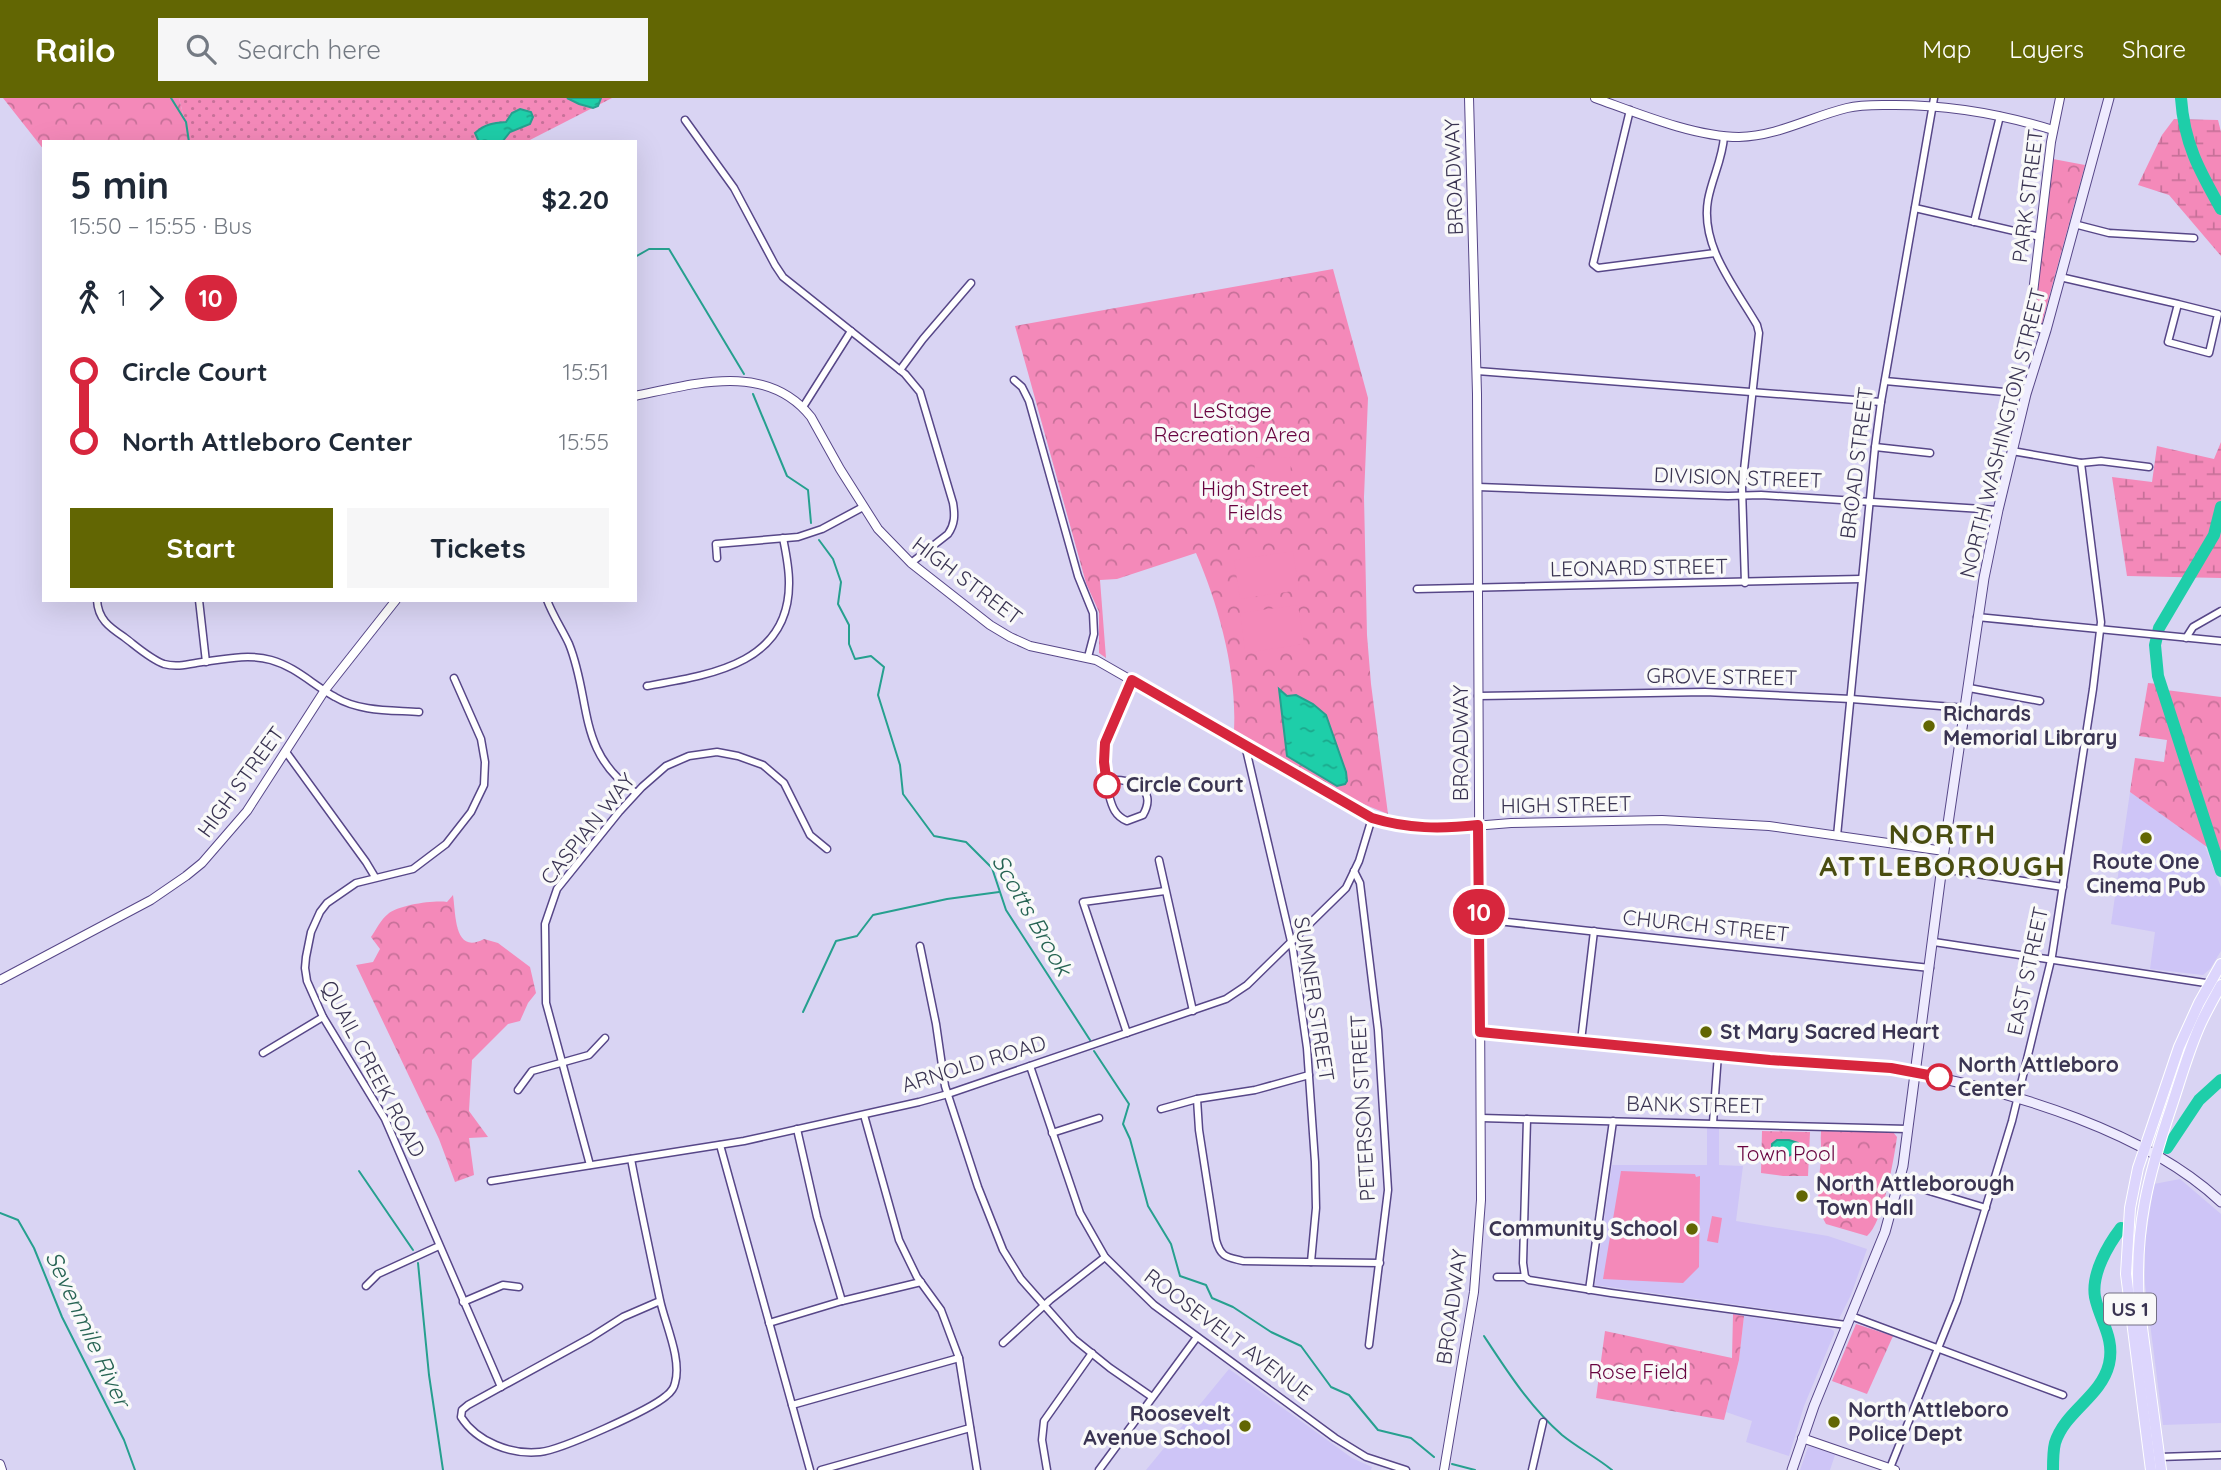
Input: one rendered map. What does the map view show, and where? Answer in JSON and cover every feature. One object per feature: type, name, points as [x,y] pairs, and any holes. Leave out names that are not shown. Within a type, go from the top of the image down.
[{"type":"main road","name":"NORTH WASHINGTON STREET","points":[[1792,1470],[1848,1320],[1885,1232],[1899,1182],[1978,617],[1998,510],[2026,394],[2109,98]]},
{"type":"main road","name":"US 1","points":[[2151,1470],[2126,1274],[2130,1208],[2144,1149],[2179,1046],[2221,964]]},
{"type":"main road","name":"US 1","points":[[2161,1470],[2137,1281],[2142,1210],[2164,1128],[2200,1025],[2221,985]]},
{"type":"main road","points":[[1915,1073],[2017,1099],[2097,1126],[2144,1149],[2193,1178],[2221,1202]]},
{"type":"street","name":"BROADWAY","points":[[1444,1470],[1469,1329],[1481,1200],[1477,371],[1469,98]]},
{"type":"street","points":[[1595,98],[1702,132],[1724,136],[1779,132],[1852,103],[1934,102],[2053,130]]},
{"type":"street","name":"PARK STREET","points":[[2046,330],[2034,326],[2030,318],[2053,130],[2060,98]]},
{"type":"street","name":"BROAD STREET","points":[[1837,836],[1875,447],[1934,102]]},
{"type":"street","points":[[1630,110],[1594,265],[1598,268],[1715,253]]},
{"type":"street","points":[[1974,222],[2000,116]]},
{"type":"street","points":[[685,120],[734,188],[778,271],[788,282],[900,370],[920,392],[954,511],[952,528],[948,534],[911,563]]},
{"type":"street","points":[[1724,136],[1707,208],[1709,235],[1715,253],[1758,329],[1742,495],[1745,583]]},
{"type":"street","points":[[1915,208],[2040,237]]},
{"type":"street","points":[[2074,224],[2109,233],[2194,238]]},
{"type":"street","points":[[2060,277],[2178,304],[2218,314],[2209,353],[2168,342],[2178,304]]},
{"type":"street","points":[[900,370],[971,283]]},
{"type":"street","points":[[803,407],[851,331]]},
{"type":"street","points":[[1477,371],[1881,402]]},
{"type":"street","points":[[1014,380],[1027,393],[1079,580],[1093,613],[1094,634],[1088,657]]},
{"type":"street","name":"HIGH STREET","points":[[637,396],[716,381],[751,381],[773,388],[803,407],[817,425],[878,529],[911,563],[961,603],[1010,637],[1040,649],[1088,657],[1132,680],[1372,818],[1397,826],[1422,828],[1662,820],[1769,826],[1944,851]]},
{"type":"street","points":[[1885,381],[2026,394]]},
{"type":"street","points":[[1875,447],[1930,453]]},
{"type":"street","points":[[2012,451],[2081,463],[2101,461],[2150,467]]},
{"type":"street","name":"EAST STREET","points":[[1892,1469],[1957,1301],[2017,1099],[2051,960],[2100,630],[2081,463]]},
{"type":"street","name":"DIVISION STREET","points":[[1478,487],[1742,495],[1998,510]]},
{"type":"street","points":[[717,558],[716,544],[816,532],[863,507]]},
{"type":"street","points":[[647,686],[728,668],[748,659],[765,645],[782,620],[788,598],[789,570],[783,538]]},
{"type":"street","name":"LEONARD STREET","points":[[1417,589],[1861,579]]},
{"type":"street","points":[[97,602],[100,614],[107,625],[159,662],[178,666],[241,657],[265,659],[288,666],[337,698],[365,707],[419,712]]},
{"type":"street","points":[[200,602],[206,662]]},
{"type":"street","name":"HIGH STREET","points":[[0,980],[128,913],[186,876],[215,850],[237,824],[325,690],[394,602]]},
{"type":"street","points":[[548,602],[569,644],[590,734],[611,771],[636,793]]},
{"type":"street","points":[[2186,638],[2193,627],[2221,611]]},
{"type":"street","points":[[1978,617],[2221,641]]},
{"type":"street","name":"QUAIL CREEK ROAD","points":[[454,678],[481,739],[485,762],[484,785],[471,812],[446,844],[413,869],[356,883],[327,903],[315,922],[307,946],[306,968],[307,981],[323,1017],[385,1119],[501,1387]]},
{"type":"street","points":[[1106,779],[1130,782],[1143,788],[1148,798],[1148,806],[1143,815],[1127,821],[1119,818],[1112,808],[1106,779],[1104,762],[1105,743],[1132,680]]},
{"type":"street","points":[[1969,688],[2040,701]]},
{"type":"street","name":"GROVE STREET","points":[[1478,696],[1705,691],[1849,698],[1966,708]]},
{"type":"street","name":"SUMNER STREET","points":[[1245,746],[1292,943],[1309,1075],[1316,1208],[1311,1262]]},
{"type":"street","points":[[286,752],[375,877]]},
{"type":"street","name":"CASPIAN WAY","points":[[590,1164],[547,1003],[544,939],[548,910],[556,889],[636,793],[666,766],[689,756],[717,752],[763,765],[784,783],[810,835],[827,849]]},
{"type":"street","name":"ARNOLD ROAD","points":[[491,1181],[720,1145],[864,1115],[947,1094],[1193,1011],[1237,993],[1292,943],[1346,888],[1359,861],[1372,818]]},
{"type":"street","points":[[1159,860],[1193,1011]]},
{"type":"street","points":[[1943,869],[2063,887]]},
{"type":"street","name":"PETERSON STREET","points":[[1354,871],[1360,883],[1372,974],[1388,1190],[1369,1345]]},
{"type":"street","points":[[1127,1033],[1083,902],[1165,891]]},
{"type":"street","name":"CHURCH STREET","points":[[1479,919],[1930,968]]},
{"type":"street","points":[[1581,1041],[1594,931]]},
{"type":"street","points":[[1934,942],[2221,985]]},
{"type":"street","points":[[920,946],[947,1094],[978,1187],[1003,1250],[1021,1279],[1074,1339],[1152,1397]]},
{"type":"street","points":[[264,1053],[323,1017]]},
{"type":"street","points":[[1480,1032],[1770,1060],[1891,1068],[1915,1073]]},
{"type":"street","points":[[518,1090],[532,1071],[589,1055],[604,1038]]},
{"type":"street","points":[[1713,1123],[1718,1054]]},
{"type":"street","name":"ROOSEVELT AVENUE","points":[[1030,1066],[1080,1213],[1105,1257],[1154,1305],[1345,1444],[1366,1457],[1406,1470]]},
{"type":"street","points":[[1161,1109],[1198,1099],[1255,1090],[1309,1075]]},
{"type":"street","points":[[1198,1099],[1199,1130],[1216,1240],[1219,1251],[1225,1257],[1243,1261],[1380,1263]]},
{"type":"street","points":[[864,1115],[899,1240],[911,1266],[940,1310],[959,1358],[977,1470]]},
{"type":"street","points":[[1052,1133],[1099,1118]]},
{"type":"street","name":"BANK STREET","points":[[1481,1118],[1908,1129]]},
{"type":"street","points":[[1525,1277],[1523,1263],[1527,1119]]},
{"type":"street","points":[[1589,1290],[1613,1121]]},
{"type":"street","points":[[797,1129],[817,1217],[842,1301]]},
{"type":"street","points":[[720,1145],[810,1470]]},
{"type":"street","points":[[631,1159],[660,1301],[671,1341],[676,1375],[672,1390],[662,1399],[617,1422],[540,1452],[496,1445],[477,1434],[461,1417],[462,1410],[468,1405],[623,1317],[660,1301]]},
{"type":"street","points":[[1899,1182],[1986,1208]]},
{"type":"street","points":[[366,1286],[378,1274],[439,1247]]},
{"type":"street","points":[[1003,1343],[1044,1305],[1105,1257]]},
{"type":"street","points":[[1497,1277],[1525,1277],[1589,1290],[1848,1320],[1938,1348],[2063,1395]]},
{"type":"street","points":[[769,1323],[842,1301],[921,1282]]},
{"type":"street","points":[[463,1302],[503,1284],[519,1287]]},
{"type":"street","points":[[1099,1470],[1197,1337]]},
{"type":"street","points":[[1047,1470],[1042,1432],[1044,1421],[1093,1353]]},
{"type":"street","points":[[792,1405],[959,1358]]},
{"type":"street","points":[[1532,1470],[1543,1422]]},
{"type":"street","points":[[821,1470],[971,1428]]},
{"type":"street","points":[[1802,1438],[1892,1469]]},
{"type":"street","points":[[2160,1457],[2221,1455]]},
{"type":"street","points":[[0,1464],[2,1470]]},
{"type":"shaded area","points":[[2130,792],[2204,844],[2221,887],[2221,951],[2203,975],[2150,969],[2155,932],[2111,924]]},
{"type":"shaded area","name":"Community School","points":[[1707,1128],[1719,1128],[1719,1165],[1743,1166],[1736,1221],[1828,1236],[1867,1249],[1851,1295],[1839,1319],[1595,1285],[1612,1165],[1707,1165]]},
{"type":"shaded area","points":[[2180,1179],[2221,1214],[2221,1423],[2163,1425],[2145,1284],[2145,1242],[2154,1184]]},
{"type":"shaded area","points":[[1744,1316],[1829,1328],[1834,1331],[1804,1406],[1789,1456],[1746,1442],[1752,1421],[1726,1412],[1739,1360]]},
{"type":"shaded area","name":"Roosevelt Avenue School","points":[[1229,1369],[1352,1458],[1372,1467],[1371,1470],[1146,1470]]},
{"type":"shaded area","points":[[1808,1447],[1835,1455],[1830,1470],[1800,1470]]},
{"type":"green space","points":[[3,98],[179,98],[190,140],[42,140],[42,147]]},
{"type":"green space","points":[[179,98],[612,98],[530,140],[190,140]]},
{"type":"green space","points":[[2174,119],[2218,120],[2221,132],[2221,256],[2169,195],[2138,185],[2162,135]]},
{"type":"green space","points":[[2053,159],[2085,165],[2042,323],[2039,323],[2035,313]]},
{"type":"green space","name":"LeStage Recreation Area","points":[[1333,269],[1368,398],[1364,497],[1367,635],[1388,814],[1353,800],[1234,730],[1233,685],[1225,640],[1196,553],[1117,579],[1100,580],[1106,658],[1099,653],[1099,612],[1086,583],[1015,326]]},
{"type":"green space","points":[[2221,442],[2221,578],[2127,576],[2112,477],[2152,482],[2157,446],[2214,459]]},
{"type":"green space","name":"High Street Fields","points":[[1255,457],[1291,458],[1289,511],[1253,510]]},
{"type":"green space","points":[[1293,551],[1299,590],[1240,599],[1234,560]]},
{"type":"green space","points":[[1298,605],[1304,644],[1245,653],[1240,613]]},
{"type":"green space","points":[[2148,683],[2158,684],[2158,689],[2221,697],[2221,857],[2130,792],[2135,758],[2164,762],[2167,740],[2139,736]]},
{"type":"green space","points":[[453,895],[456,922],[462,937],[467,942],[474,943],[484,939],[498,943],[530,967],[536,993],[520,1021],[508,1024],[472,1060],[469,1111],[488,1137],[469,1138],[474,1175],[455,1182],[439,1139],[356,965],[373,962],[380,949],[371,937],[388,914],[416,904],[447,902]]},
{"type":"green space","name":"Town Pool","points":[[1762,1131],[1810,1132],[1808,1176],[1761,1173]]},
{"type":"green space","points":[[1821,1131],[1893,1132],[1897,1137],[1883,1205],[1873,1229],[1867,1236],[1826,1224],[1822,1216],[1818,1192]]},
{"type":"green space","points":[[1621,1171],[1700,1176],[1699,1267],[1683,1283],[1603,1279]]},
{"type":"green space","points":[[1712,1216],[1722,1218],[1718,1243],[1707,1241]]},
{"type":"green space","name":"Rose Field","points":[[1733,1314],[1744,1316],[1739,1360],[1724,1420],[1596,1398],[1605,1331],[1732,1358]]},
{"type":"green space","points":[[1856,1324],[1893,1336],[1867,1394],[1832,1381]]},
{"type":"water","points":[[567,98],[601,98],[598,106],[593,108]]},
{"type":"water","points":[[520,109],[531,112],[533,117],[530,124],[510,132],[504,140],[478,140],[475,133],[489,124],[506,122],[512,113]]},
{"type":"water","points":[[1279,689],[1287,696],[1296,695],[1313,704],[1326,715],[1346,772],[1345,784],[1337,786],[1287,756]]},
{"type":"water","points":[[1777,1140],[1798,1143],[1799,1151],[1786,1157],[1777,1156],[1772,1152],[1772,1144]]},
{"type":"waterway","name":"Scotts Brook","points":[[171,98],[186,122],[189,140]]},
{"type":"waterway","points":[[2181,98],[2189,143],[2221,209]]},
{"type":"waterway","name":"Scotts Brook","points":[[637,256],[649,249],[669,249],[744,374]]},
{"type":"waterway","name":"Scotts Brook","points":[[753,394],[787,476],[808,490],[811,523]]},
{"type":"waterway","points":[[2221,507],[2214,535],[2159,628],[2155,645],[2158,676],[2221,871]]},
{"type":"waterway","name":"Scotts Brook","points":[[819,540],[833,559],[841,582],[838,604],[849,625],[849,644],[855,659],[871,656],[884,667],[878,695],[900,765],[903,794],[934,836],[966,842],[992,868],[1006,910],[1090,1040]]},
{"type":"waterway","points":[[803,1012],[836,941],[857,936],[873,915],[947,899],[999,892]]},
{"type":"waterway","name":"Scotts Brook","points":[[1094,1051],[1129,1104],[1123,1124],[1130,1139],[1148,1206],[1171,1244],[1180,1276],[1206,1285],[1212,1298],[1301,1346],[1331,1387],[1349,1395],[1378,1430],[1411,1438],[1434,1457]]},
{"type":"waterway","points":[[2167,1148],[2199,1100],[2221,1080]]},
{"type":"waterway","points":[[359,1171],[413,1250]]},
{"type":"waterway","name":"Sevenmile River","points":[[0,1213],[18,1220],[34,1248],[62,1317],[124,1440],[135,1470]]},
{"type":"waterway","points":[[2053,1470],[2054,1446],[2060,1432],[2099,1386],[2109,1364],[2109,1338],[2097,1306],[2094,1288],[2102,1260],[2121,1228]]},
{"type":"waterway","points":[[418,1263],[429,1375],[443,1470]]},
{"type":"waterway","points":[[1484,1336],[1520,1388],[1550,1424],[1568,1440],[1612,1470]]},
{"type":"waterway","name":"Scotts Brook","points":[[1452,1464],[1475,1470]]},
{"type":"bus line","name":"10","points":[[1107,785],[1105,743],[1132,680],[1372,818],[1397,826],[1422,828],[1478,825],[1480,1032],[1770,1060],[1891,1068],[1939,1077]]},
{"type":"place","name":"Richards Memorial Library","points":[[1929,726]]},
{"type":"place","name":"Circle Court","points":[[1107,785]]},
{"type":"place","name":"Route One Cinema Pub","points":[[2146,838]]},
{"type":"place","name":"St Mary Sacred Heart","points":[[1706,1032]]},
{"type":"place","name":"North Attleboro Center","points":[[1939,1077]]},
{"type":"place","name":"North Attleborough Town Hall","points":[[1802,1196]]},
{"type":"place","name":"Community School","points":[[1692,1229]]},
{"type":"place","name":"North Attleboro Police Dept","points":[[1834,1422]]},
{"type":"place","name":"Roosevelt Avenue School","points":[[1245,1426]]},
{"type":"district","name":"NORTH ATTLEBOROUGH","points":[[1943,850]]}]
